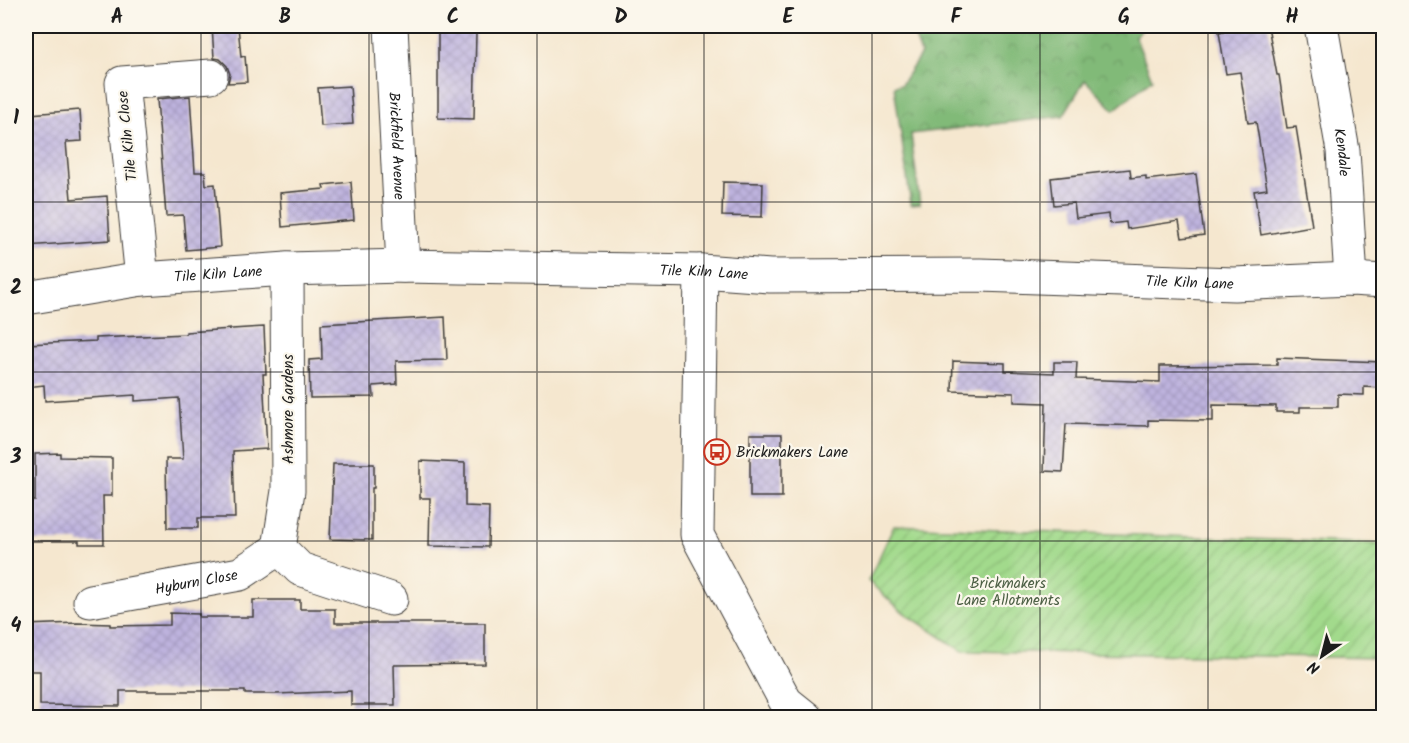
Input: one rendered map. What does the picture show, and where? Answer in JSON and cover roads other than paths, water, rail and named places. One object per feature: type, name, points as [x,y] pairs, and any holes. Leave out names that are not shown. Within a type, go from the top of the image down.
[{"type":"street","name":"Brickfield Avenue","points":[[391,26],[403,266]]},
{"type":"street","name":"Kendale","points":[[1321,26],[1343,151],[1352,279]]},
{"type":"street","name":"Tile Kiln Close","points":[[142,279],[122,83],[211,76]]},
{"type":"street","name":"Tile Kiln Lane","points":[[26,297],[142,279],[287,269],[403,266],[701,271],[770,276],[980,275],[1234,284],[1352,279],[1383,281]]},
{"type":"street","name":"Ashmore Gardens","points":[[279,548],[288,491],[287,269]]},
{"type":"street","points":[[701,271],[696,535],[786,712]]},
{"type":"street","points":[[279,548],[300,569],[391,599]]},
{"type":"street","name":"Hyburn Close","points":[[90,601],[240,574],[279,548]]},
{"type":"place","name":"Brickmakers Lane","points":[[717,452]]},
{"type":"park label","name":"Brickmakers Lane Allotments","points":[[1008,592]]}]
